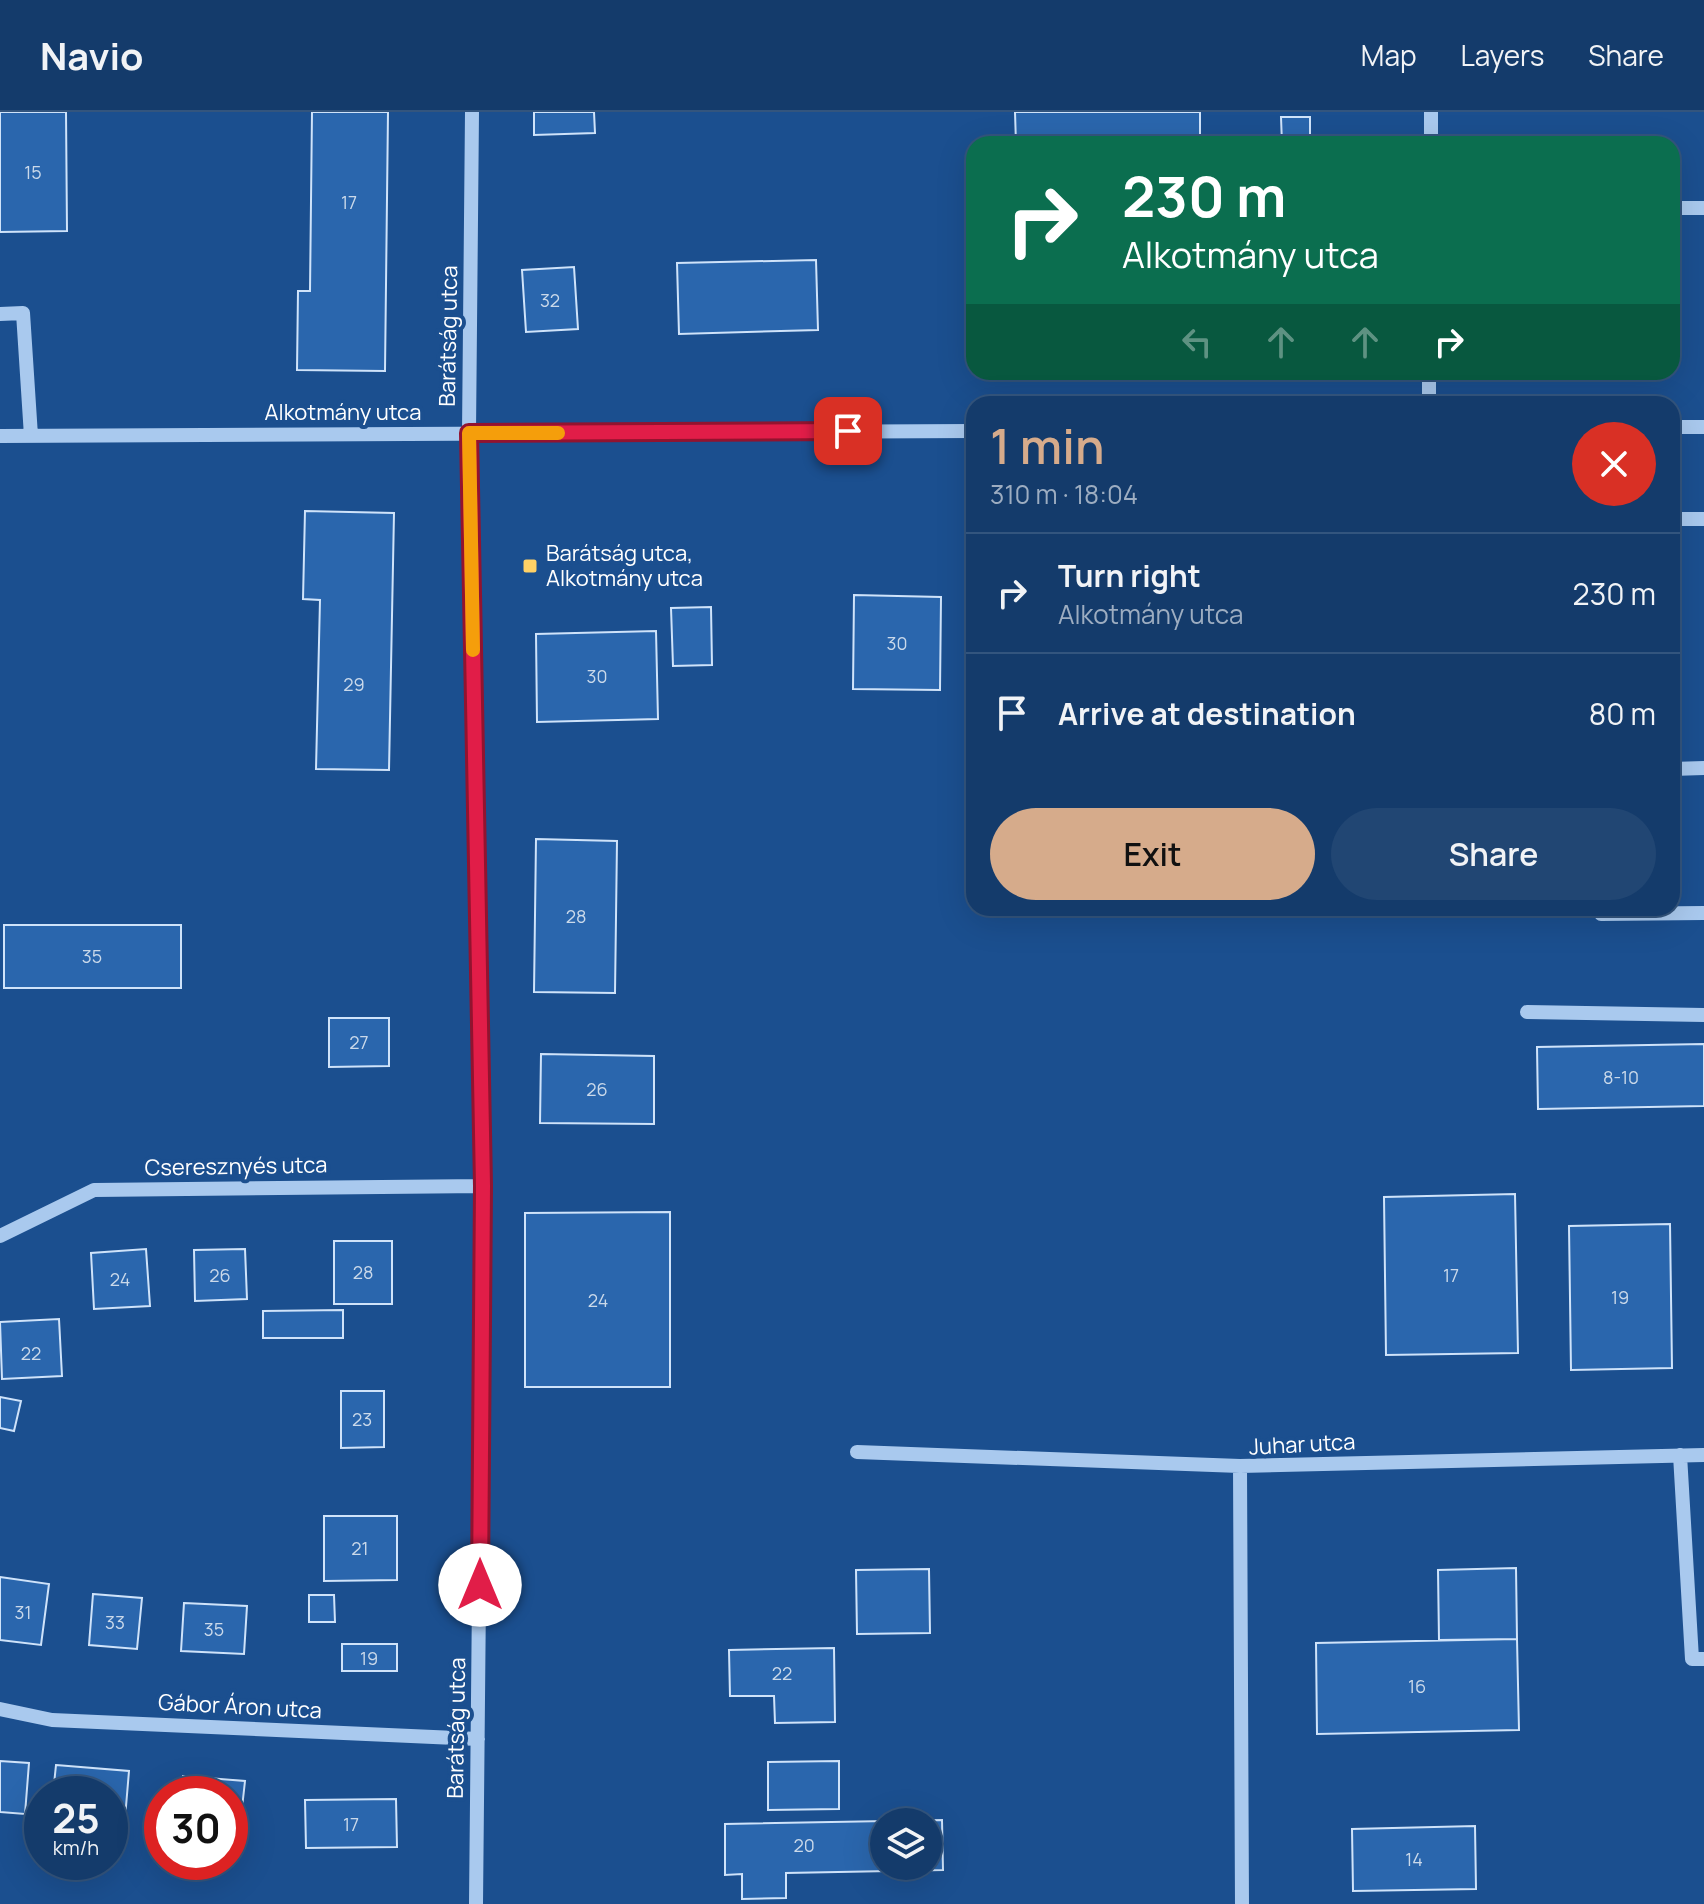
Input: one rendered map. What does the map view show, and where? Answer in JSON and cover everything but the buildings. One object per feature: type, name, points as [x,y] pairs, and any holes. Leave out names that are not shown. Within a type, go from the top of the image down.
[{"type":"street","name":"Barátság utca","points":[[472,112],[469,433],[483,1186],[476,1904]]},
{"type":"street","points":[[1431,112],[1431,136]]},
{"type":"street","points":[[1680,208],[1704,208]]},
{"type":"street","points":[[0,314],[23,313],[31,436]]},
{"type":"street","points":[[1680,427],[1704,427]]},
{"type":"street","name":"Alkotmány utca","points":[[0,436],[966,431]]},
{"type":"street","points":[[1680,519],[1704,519]]},
{"type":"street","points":[[1680,769],[1704,768]]},
{"type":"street","points":[[1680,913],[1704,913]]},
{"type":"street","points":[[1527,1012],[1704,1015]]},
{"type":"street","name":"Cseresznyés utca","points":[[0,1236],[94,1190],[483,1186]]},
{"type":"street","points":[[857,1452],[1240,1466]]},
{"type":"street","points":[[1680,1455],[1692,1659],[1704,1659]]},
{"type":"street","name":"Juhar utca","points":[[1242,1904],[1240,1466],[1704,1455]]},
{"type":"street","name":"Gábor Áron utca","points":[[0,1709],[52,1720],[478,1739]]},
{"type":"slow traffic","points":[[473,650],[469,433],[558,433]]},
{"type":"place","name":"Barátság utca, Alkotmány utca","points":[[530,566]]},
{"type":"route","points":[[480,1585],[483,1186],[469,433],[848,431]]}]
